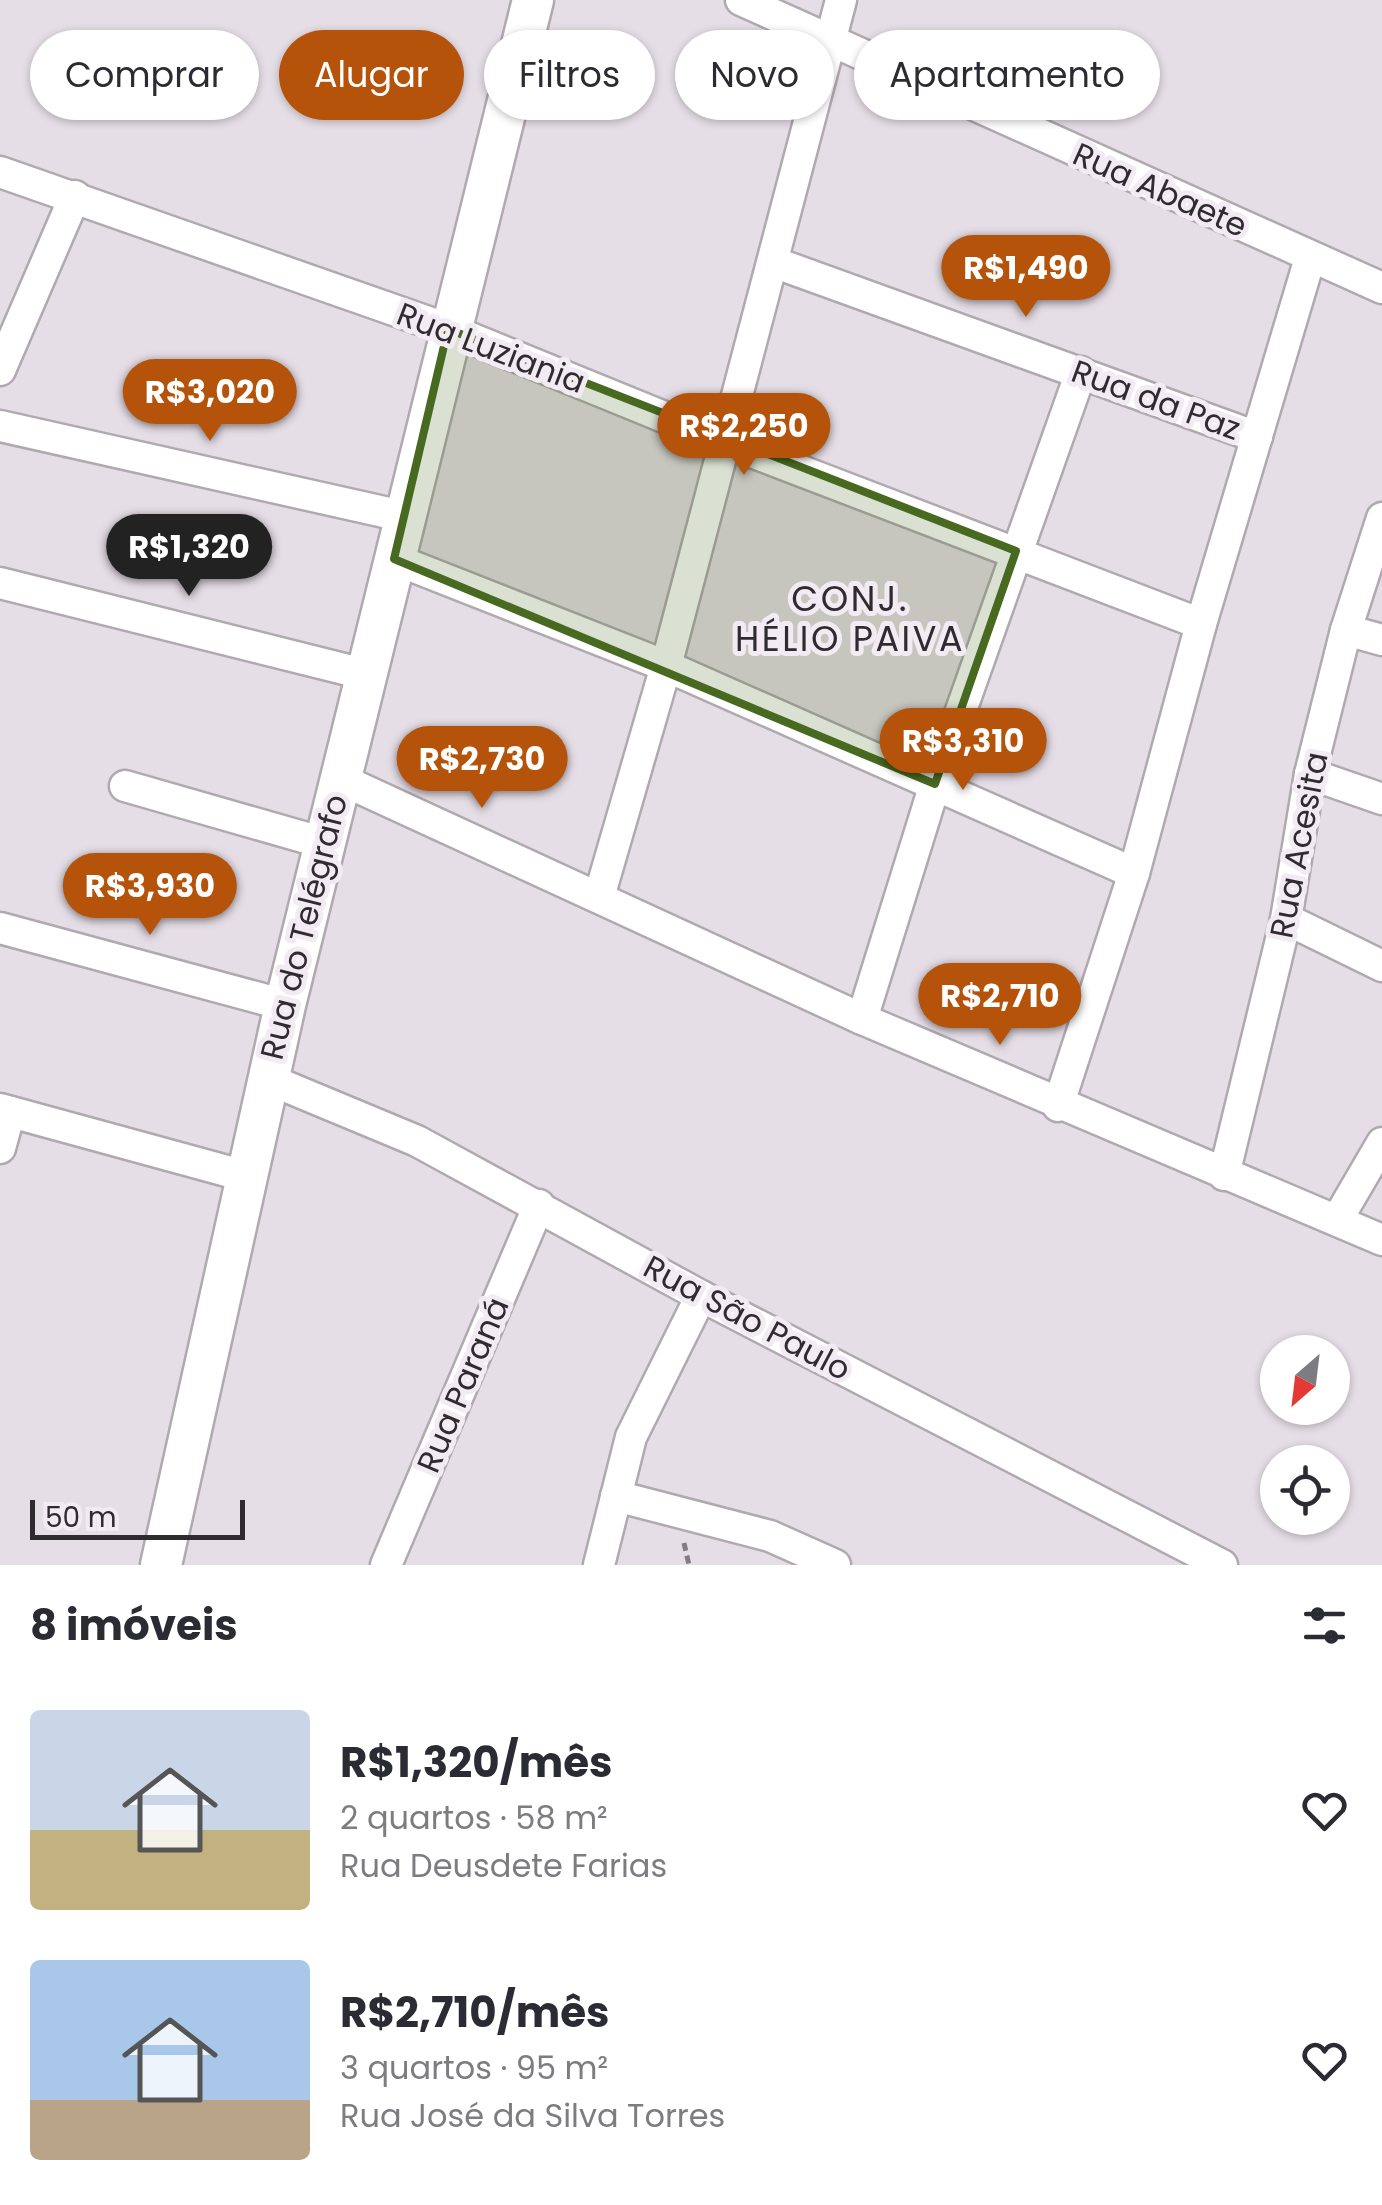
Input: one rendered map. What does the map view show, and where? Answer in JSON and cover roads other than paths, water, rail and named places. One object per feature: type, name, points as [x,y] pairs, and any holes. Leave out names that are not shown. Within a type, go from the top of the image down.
[{"type":"street","name":"Rua do Telégrafo","points":[[161,1565],[285,1006],[448,329],[533,0]]},
{"type":"street","name":"Rua Abaete","points":[[741,0],[805,30]]},
{"type":"street","points":[[833,30],[842,0]]},
{"type":"street","name":"Rua Abaete","points":[[834,44],[1382,288]]},
{"type":"street","points":[[599,897],[666,666],[722,441],[810,120]]},
{"type":"street","name":"Rua Luziania","points":[[0,172],[448,329],[722,441],[1016,550],[1200,624]]},
{"type":"street","points":[[0,370],[75,196]]},
{"type":"street","points":[[1058,1106],[1134,873],[1200,624],[1310,258]]},
{"type":"street","name":"Rua da Paz","points":[[773,262],[1257,437]]},
{"type":"street","points":[[862,1020],[935,784],[1081,372]]},
{"type":"street","points":[[0,426],[402,516]]},
{"type":"street","name":"Rua Acesita","points":[[1224,1175],[1286,919],[1310,774],[1346,630],[1382,518]]},
{"type":"street","points":[[394,559],[666,666],[1134,873]]},
{"type":"street","points":[[0,582],[364,674]]},
{"type":"street","points":[[1346,630],[1382,640]]},
{"type":"street","points":[[1310,774],[1382,799]]},
{"type":"street","points":[[340,779],[862,1020],[1382,1240]]},
{"type":"street","points":[[125,786],[324,843]]},
{"type":"street","points":[[1286,919],[1382,966]]},
{"type":"street","points":[[0,928],[285,1006]]},
{"type":"street","name":"Rua São Paulo","points":[[268,1079],[417,1142],[701,1296],[1222,1565]]},
{"type":"street","points":[[0,1148],[5,1110],[245,1176]]},
{"type":"street","points":[[1336,1220],[1382,1143]]},
{"type":"street","name":"Rua Paraná","points":[[386,1565],[539,1205]]},
{"type":"street","points":[[599,1565],[630,1436],[701,1296]]},
{"type":"street","points":[[616,1496],[770,1536],[835,1565]]},
{"type":"district","name":"CONJ. HÉLIO PAIVA","points":[[850,619]]}]
